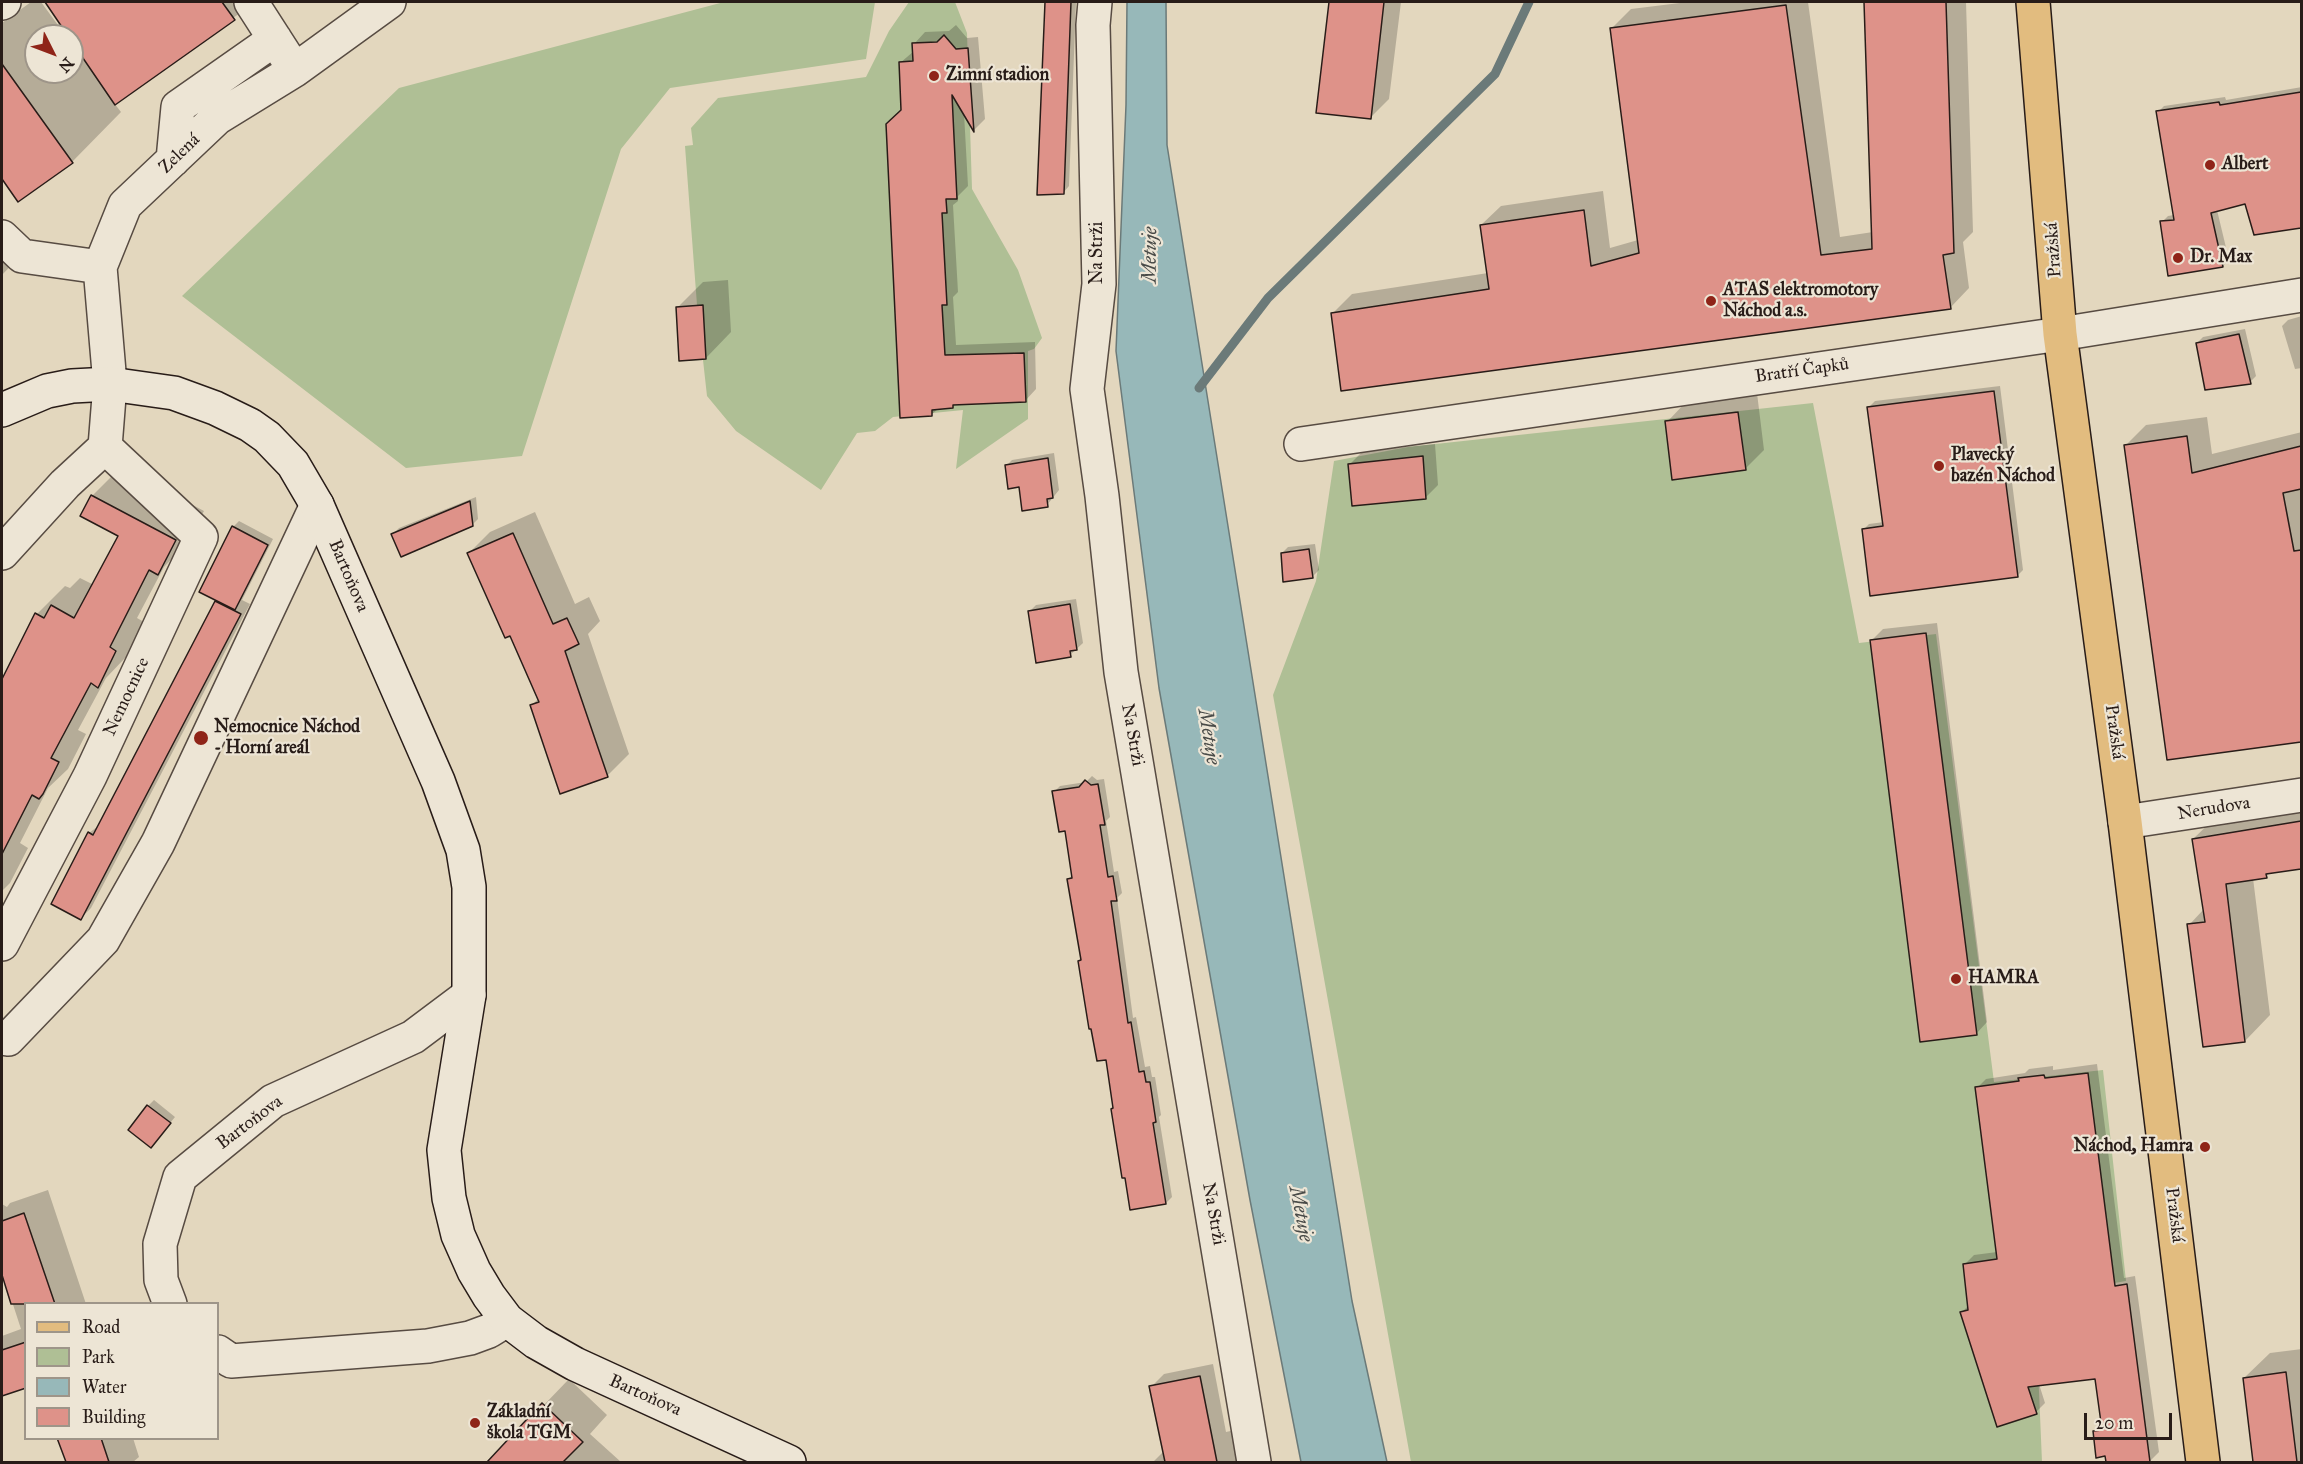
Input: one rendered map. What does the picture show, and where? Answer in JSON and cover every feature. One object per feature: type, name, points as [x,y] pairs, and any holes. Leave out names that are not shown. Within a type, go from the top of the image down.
[{"type":"main road","name":"Pražská","points":[[2033,2],[2060,334],[2125,822],[2203,1462]]},
{"type":"street","points":[[251,2],[295,70]]},
{"type":"street","name":"Zelená","points":[[105,447],[110,384],[100,267],[125,205],[217,118],[295,70],[389,2]]},
{"type":"street","name":"Na Strži","points":[[1095,2],[1093,25],[1099,284],[1088,389],[1121,672],[1254,1462]]},
{"type":"street","points":[[173,160],[178,107],[275,39]]},
{"type":"street","points":[[2,237],[22,256],[100,267]]},
{"type":"street","name":"Bratří Čapků","points":[[1301,444],[2060,334],[2301,295]]},
{"type":"street","name":"Bartoňova","points":[[2,410],[47,391],[72,386],[110,384],[174,393],[215,408],[250,425],[267,437],[293,464],[317,505],[438,781],[464,850],[469,887],[469,995],[444,1150],[445,1174],[458,1235],[465,1253],[489,1296],[507,1320],[536,1342],[575,1364],[789,1462]]},
{"type":"street","points":[[2,553],[65,484],[105,447]]},
{"type":"street","name":"Nemocnice","points":[[2,944],[90,776],[201,537],[105,447]]},
{"type":"street","points":[[2,1038],[8,1039],[103,940],[158,843],[317,505]]},
{"type":"street","name":"Nerudova","points":[[2125,822],[2301,795]]},
{"type":"street","name":"Bartoňova","points":[[169,1302],[161,1280],[160,1244],[180,1177],[273,1101],[413,1037],[469,995]]},
{"type":"street","points":[[219,1353],[231,1361],[428,1346],[470,1338],[489,1331],[507,1320]]},
{"type":"green space","points":[[724,2],[875,2],[866,59],[670,88],[621,149],[522,456],[406,468],[182,296],[399,88]]},
{"type":"green space","points":[[909,2],[955,2],[967,33],[972,189],[1018,270],[1042,338],[1034,349],[1028,351],[1028,419],[956,469],[963,410],[893,417],[875,431],[857,433],[821,490],[736,431],[707,396],[703,360],[679,361],[676,307],[697,305],[685,146],[693,145],[691,128],[718,98],[866,77],[889,31]]},
{"type":"green space","points":[[1813,403],[1859,643],[1936,634],[1994,1082],[2103,1070],[2126,1281],[2035,1297],[2042,1462],[1411,1462],[1273,695],[1316,581],[1334,461],[1408,447]]},
{"type":"water","name":"Metuje","points":[[1127,2],[1166,2],[1167,145],[1352,1301],[1387,1462],[1301,1462],[1250,1200],[1159,688],[1116,351],[1126,105]]},
{"type":"building","points":[[45,2],[222,2],[235,20],[115,105],[84,60],[84,24],[60,24]]},
{"type":"building","points":[[1045,2],[1071,2],[1064,194],[1037,195]]},
{"type":"building","points":[[1329,2],[1384,2],[1371,119],[1316,113]]},
{"type":"building","points":[[1864,2],[1946,2],[1954,253],[1943,255],[1951,309],[1341,391],[1331,313],[1489,289],[1480,225],[1584,210],[1591,266],[1639,253],[1610,28],[1786,5],[1821,255],[1872,249]]},
{"type":"building","points":[[944,35],[956,49],[968,48],[974,132],[952,95],[957,199],[946,199],[947,213],[942,213],[947,305],[942,305],[945,355],[1024,353],[1026,402],[953,405],[953,408],[932,410],[932,416],[900,418],[886,124],[901,110],[899,62],[913,61],[912,43],[937,42]]},
{"type":"building","points":[[2,64],[73,163],[18,202],[2,179]]},
{"type":"building","points":[[2301,92],[2301,228],[2254,235],[2245,204],[2211,213],[2223,267],[2168,276],[2160,221],[2174,220],[2156,111],[2219,102],[2220,105]]},
{"type":"building","points":[[703,305],[706,359],[679,361],[676,307]]},
{"type":"building","points":[[2239,334],[2251,384],[2205,390],[2196,343]]},
{"type":"building","name":"Plavecký bazén Náchod","points":[[1994,391],[2018,577],[1870,596],[1862,529],[1883,526],[1867,407]]},
{"type":"building","points":[[1738,412],[1746,470],[1672,480],[1665,421]]},
{"type":"building","points":[[2187,436],[2192,473],[2301,446],[2301,489],[2283,493],[2294,551],[2301,550],[2301,742],[2167,760],[2124,445]]},
{"type":"building","points":[[1423,456],[1426,499],[1352,506],[1348,464]]},
{"type":"building","points":[[1048,458],[1053,498],[1047,499],[1048,507],[1022,511],[1019,487],[1008,489],[1005,465]]},
{"type":"building","points":[[91,495],[176,540],[158,575],[149,570],[110,647],[116,651],[98,688],[91,683],[51,758],[59,762],[43,794],[39,799],[32,795],[2,854],[2,679],[35,613],[44,618],[51,605],[74,618],[118,536],[80,516]]},
{"type":"building","points":[[470,501],[473,526],[401,557],[391,534]]},
{"type":"building","points":[[232,526],[268,545],[235,610],[199,592]]},
{"type":"building","points":[[513,533],[553,624],[567,618],[579,644],[565,651],[608,777],[560,794],[530,705],[539,702],[510,636],[505,638],[467,553]]},
{"type":"building","points":[[1309,549],[1313,578],[1283,582],[1281,553]]},
{"type":"building","points":[[215,601],[241,614],[81,920],[51,904],[88,832],[93,835]]},
{"type":"building","points":[[1070,604],[1077,650],[1070,651],[1071,657],[1036,663],[1028,611]]},
{"type":"building","points":[[1926,633],[1977,1035],[1920,1042],[1870,640]]},
{"type":"building","points":[[1085,780],[1091,785],[1098,784],[1105,825],[1100,825],[1108,877],[1113,876],[1117,901],[1111,901],[1128,1023],[1131,1022],[1139,1072],[1144,1071],[1146,1082],[1150,1082],[1156,1122],[1153,1123],[1166,1204],[1130,1210],[1125,1178],[1122,1178],[1106,1060],[1097,1061],[1091,1029],[1089,1029],[1078,961],[1081,960],[1067,879],[1072,878],[1065,831],[1059,832],[1052,791],[1079,787]]},
{"type":"building","points":[[2301,821],[2301,869],[2266,874],[2267,878],[2226,884],[2245,1042],[2203,1047],[2187,924],[2205,922],[2192,839]]},
{"type":"building","points":[[2088,1073],[2115,1286],[2127,1284],[2150,1462],[2106,1462],[2105,1456],[2096,1458],[2093,1431],[2102,1430],[2095,1379],[2028,1387],[2037,1414],[1997,1427],[1960,1312],[1968,1310],[1963,1264],[1997,1259],[1975,1087],[2019,1081],[2018,1078],[2044,1075],[2045,1078]]},
{"type":"building","points":[[147,1105],[171,1123],[151,1148],[128,1130]]},
{"type":"building","points":[[24,1213],[54,1302],[11,1304],[2,1275],[2,1221]]},
{"type":"building","points":[[24,1343],[24,1389],[2,1396],[2,1350]]},
{"type":"building","points":[[2286,1372],[2297,1462],[2253,1462],[2243,1378]]},
{"type":"building","points":[[1200,1376],[1217,1462],[1165,1462],[1149,1386]]},
{"type":"building","points":[[542,1403],[583,1442],[563,1462],[487,1462]]},
{"type":"building","points":[[58,1440],[102,1440],[109,1462],[66,1462]]},
{"type":"waterway","points":[[1199,388],[1268,298],[1495,74],[1529,2]]},
{"type":"place","name":"Zimní stadion","points":[[934,76]]},
{"type":"place","name":"Albert","points":[[2210,165]]},
{"type":"place","name":"Dr. Max","points":[[2178,258]]},
{"type":"place","name":"ATAS elektromotory Náchod a.s.","points":[[1711,301]]},
{"type":"place","name":"Plavecký bazén Náchod","points":[[1939,466]]},
{"type":"place","name":"Nemocnice Náchod - Horní areál","points":[[201,738]]},
{"type":"place","name":"HAMRA","points":[[1956,979]]},
{"type":"place","name":"Náchod, Hamra","points":[[2205,1147]]},
{"type":"place","name":"Základní škola TGM","points":[[475,1423]]}]
